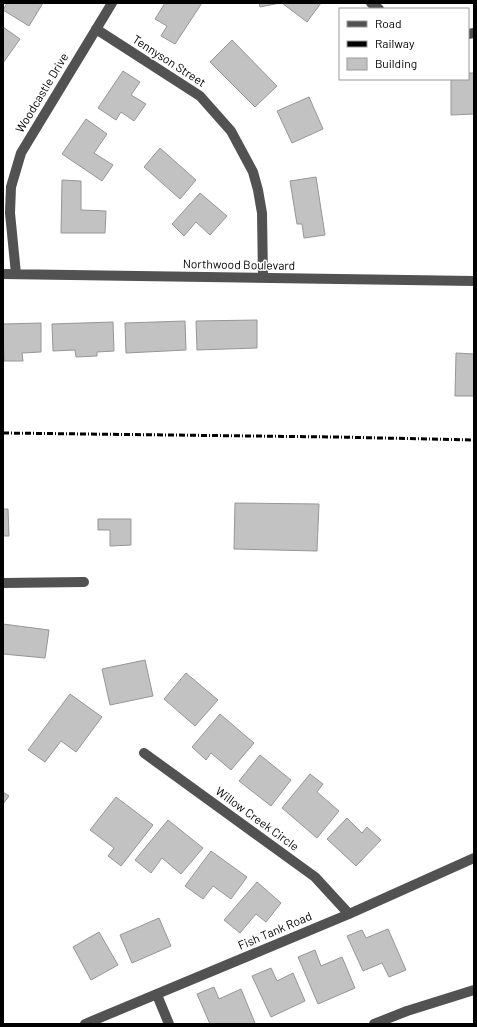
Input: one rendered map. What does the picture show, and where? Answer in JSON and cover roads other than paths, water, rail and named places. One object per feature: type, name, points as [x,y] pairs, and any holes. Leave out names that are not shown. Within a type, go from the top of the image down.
[{"type":"street","name":"Woodcastle Drive","points":[[16,274],[10,213],[10,187],[21,153],[112,3]]},
{"type":"street","name":"Tennyson Street","points":[[96,29],[200,96],[231,131],[253,172],[258,190],[262,214],[263,278]]},
{"type":"street","name":"Northwood Boulevard","points":[[3,274],[474,281]]},
{"type":"street","points":[[3,583],[84,582]]},
{"type":"street","name":"Willow Creek Circle","points":[[144,753],[315,877],[349,914]]},
{"type":"street","name":"Fish Tank Road","points":[[85,1024],[349,914],[474,858]]},
{"type":"street","points":[[374,1024],[407,1011],[474,990]]},
{"type":"street","points":[[157,995],[169,1024]]},
{"type":"railway","points":[[3,433],[474,440]]}]
